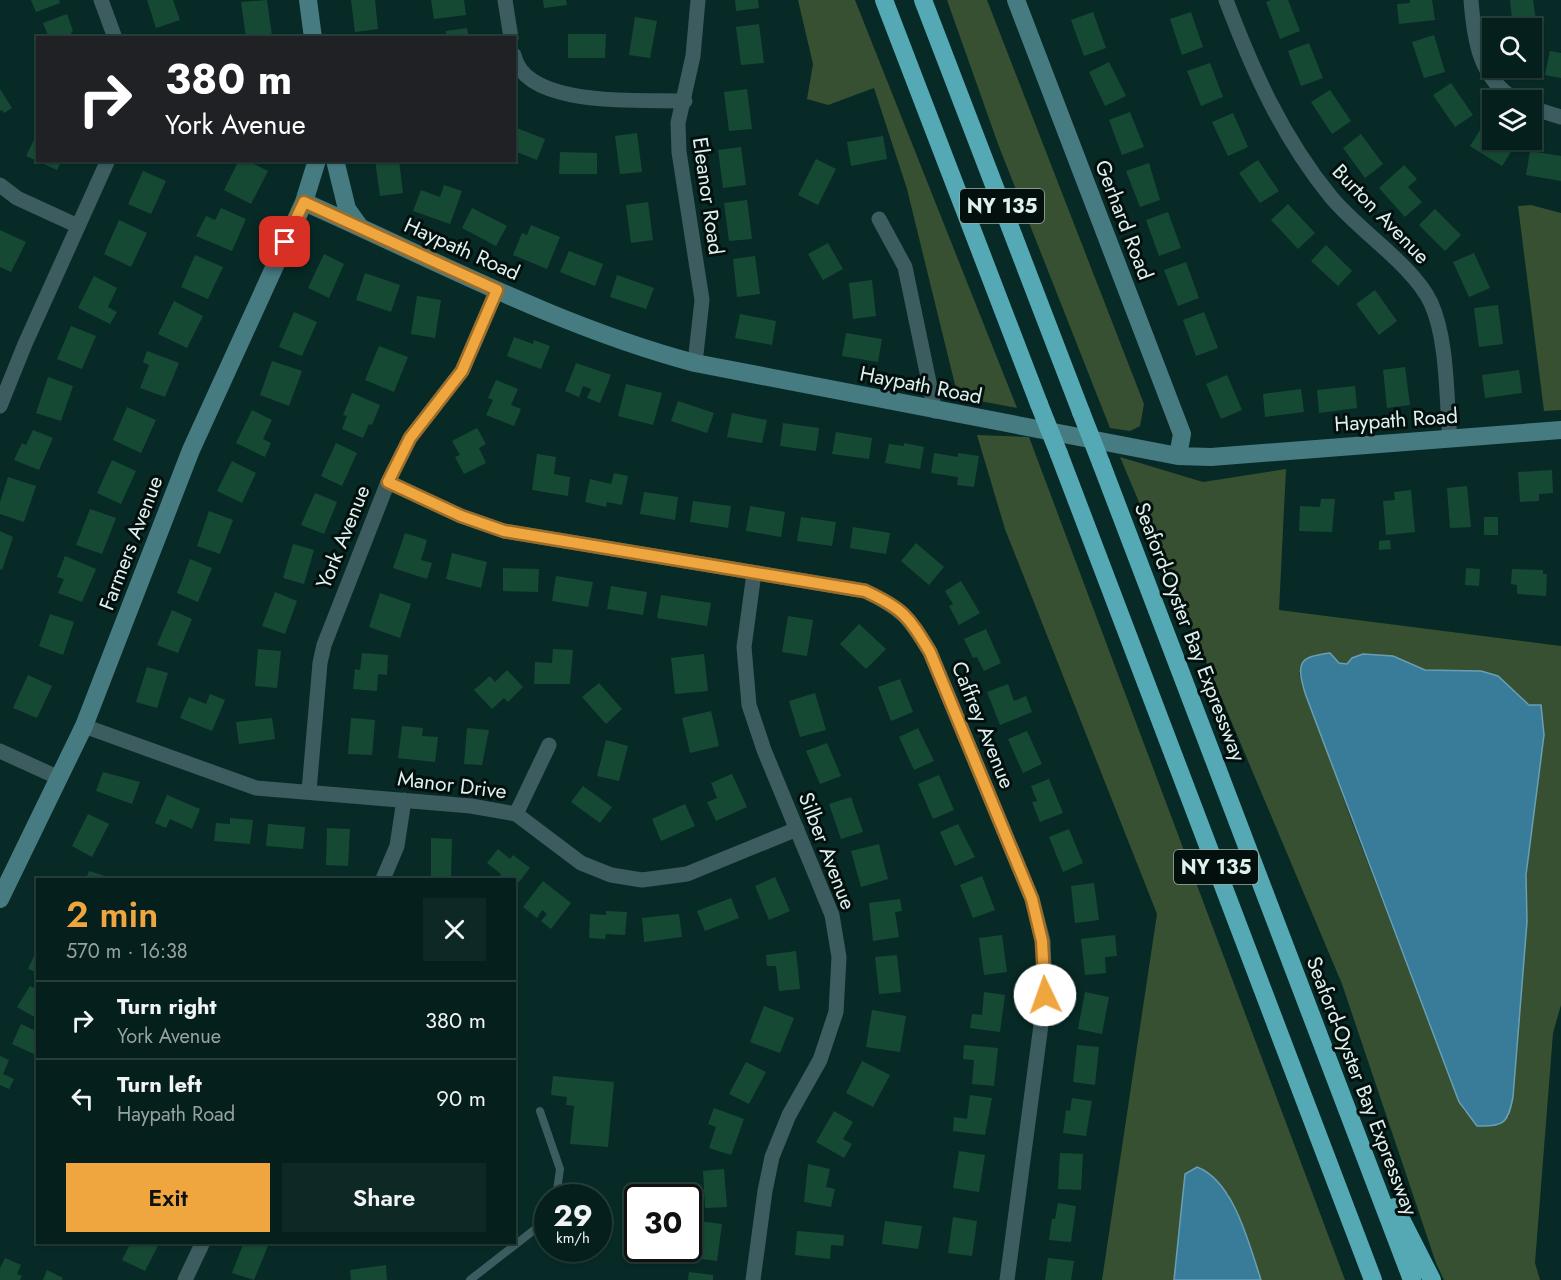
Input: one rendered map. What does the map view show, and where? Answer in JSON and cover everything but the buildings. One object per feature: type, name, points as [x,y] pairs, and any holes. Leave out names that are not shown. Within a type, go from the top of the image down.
[{"type":"highway","name":"NY 135","points":[[884,0],[1372,1280]]},
{"type":"highway","name":"Seaford-Oyster Bay Expressway","points":[[923,0],[1412,1280]]},
{"type":"highway","points":[[1357,1135],[1432,1280]]},
{"type":"street","points":[[101,0],[114,36]]},
{"type":"street","points":[[308,0],[313,36]]},
{"type":"street","points":[[505,0],[511,36]]},
{"type":"street","name":"Eleanor Road","points":[[695,363],[702,300],[679,152],[678,123],[685,101],[693,56],[698,0]]},
{"type":"street","name":"Gerhard Road","points":[[1016,0],[1182,434],[1178,456]]},
{"type":"street","name":"Burton Avenue","points":[[1226,0],[1253,72],[1271,110],[1306,164],[1357,225],[1416,279],[1430,302],[1439,329],[1450,439]]},
{"type":"street","points":[[1471,0],[1474,41],[1482,62],[1502,90]]},
{"type":"street","points":[[516,58],[525,74],[535,84],[557,94],[685,101]]},
{"type":"street","points":[[1542,111],[1561,117]]},
{"type":"street","points":[[0,406],[24,344],[107,162]]},
{"type":"street","name":"Farmers Avenue","points":[[0,899],[57,777],[84,726],[191,450],[304,202],[316,162]]},
{"type":"street","points":[[335,162],[347,209],[361,228]]},
{"type":"street","points":[[0,185],[16,198],[78,226]]},
{"type":"street","name":"Haypath Road","points":[[304,202],[497,290],[636,348],[695,363],[935,411],[1178,456],[1211,457],[1561,430]]},
{"type":"street","points":[[879,219],[905,267],[935,411]]},
{"type":"street","name":"York Avenue","points":[[309,791],[320,663],[324,645],[388,482],[410,438],[462,371],[497,290]]},
{"type":"street","name":"Caffrey Avenue","points":[[388,482],[461,516],[504,531],[865,591],[891,603],[910,619],[930,652],[1032,899],[1042,941],[1045,995],[1007,1280]]},
{"type":"street","name":"Silber Avenue","points":[[753,1280],[772,1157],[789,1115],[820,1060],[836,1012],[839,987],[839,957],[832,915],[764,750],[749,705],[744,647],[754,573]]},
{"type":"street","name":"Manor Drive","points":[[84,726],[256,788],[471,806],[516,814],[581,863],[611,875],[642,880],[687,874],[797,830]]},
{"type":"street","points":[[516,814],[549,745]]},
{"type":"street","points":[[0,751],[57,777]]},
{"type":"street","points":[[384,878],[397,846],[404,800]]},
{"type":"street","points":[[185,1280],[202,1244]]},
{"type":"lane","points":[[540,1111],[560,1169],[558,1184]]},
{"type":"lane","points":[[470,1280],[534,1230]]},
{"type":"green space","points":[[798,0],[855,0],[1017,408],[958,397],[907,189],[874,88],[828,105],[807,99],[813,64]]},
{"type":"green space","points":[[947,0],[987,0],[1144,404],[1140,426],[1130,431],[1110,428],[998,144]]},
{"type":"green space","points":[[1531,205],[1561,213],[1561,410],[1544,411],[1518,206]]},
{"type":"green space","points":[[977,435],[1029,437],[1345,1280],[1261,1280],[1228,1193],[1180,1239],[1174,1280],[1102,1280],[1157,914],[1005,529]]},
{"type":"green space","points":[[1120,457],[1203,482],[1286,469],[1279,610],[1561,646],[1561,1005],[1553,1033],[1535,1263],[1540,1280],[1444,1280],[1436,1263],[1342,984]],"holes":[[[1330,653],[1338,663],[1347,664],[1363,654],[1393,656],[1425,670],[1464,671],[1498,676],[1530,705],[1541,705],[1544,735],[1526,875],[1527,922],[1509,1117],[1465,1112],[1459,1102],[1351,819],[1299,673]]]},
{"type":"water","points":[[1330,653],[1339,663],[1347,664],[1352,658],[1363,654],[1393,656],[1425,670],[1481,671],[1498,676],[1529,705],[1541,705],[1544,735],[1526,875],[1527,922],[1513,1097],[1507,1118],[1499,1124],[1477,1126],[1459,1102],[1305,693],[1301,674],[1302,663],[1306,659]]},
{"type":"water","points":[[1197,1167],[1210,1174],[1230,1199],[1245,1232],[1261,1280],[1174,1280],[1185,1174]]},
{"type":"route","points":[[285,242],[304,202],[497,290],[462,371],[410,438],[388,482],[461,516],[504,531],[865,591],[891,603],[910,619],[930,652],[1032,899],[1042,941],[1045,995]]}]
